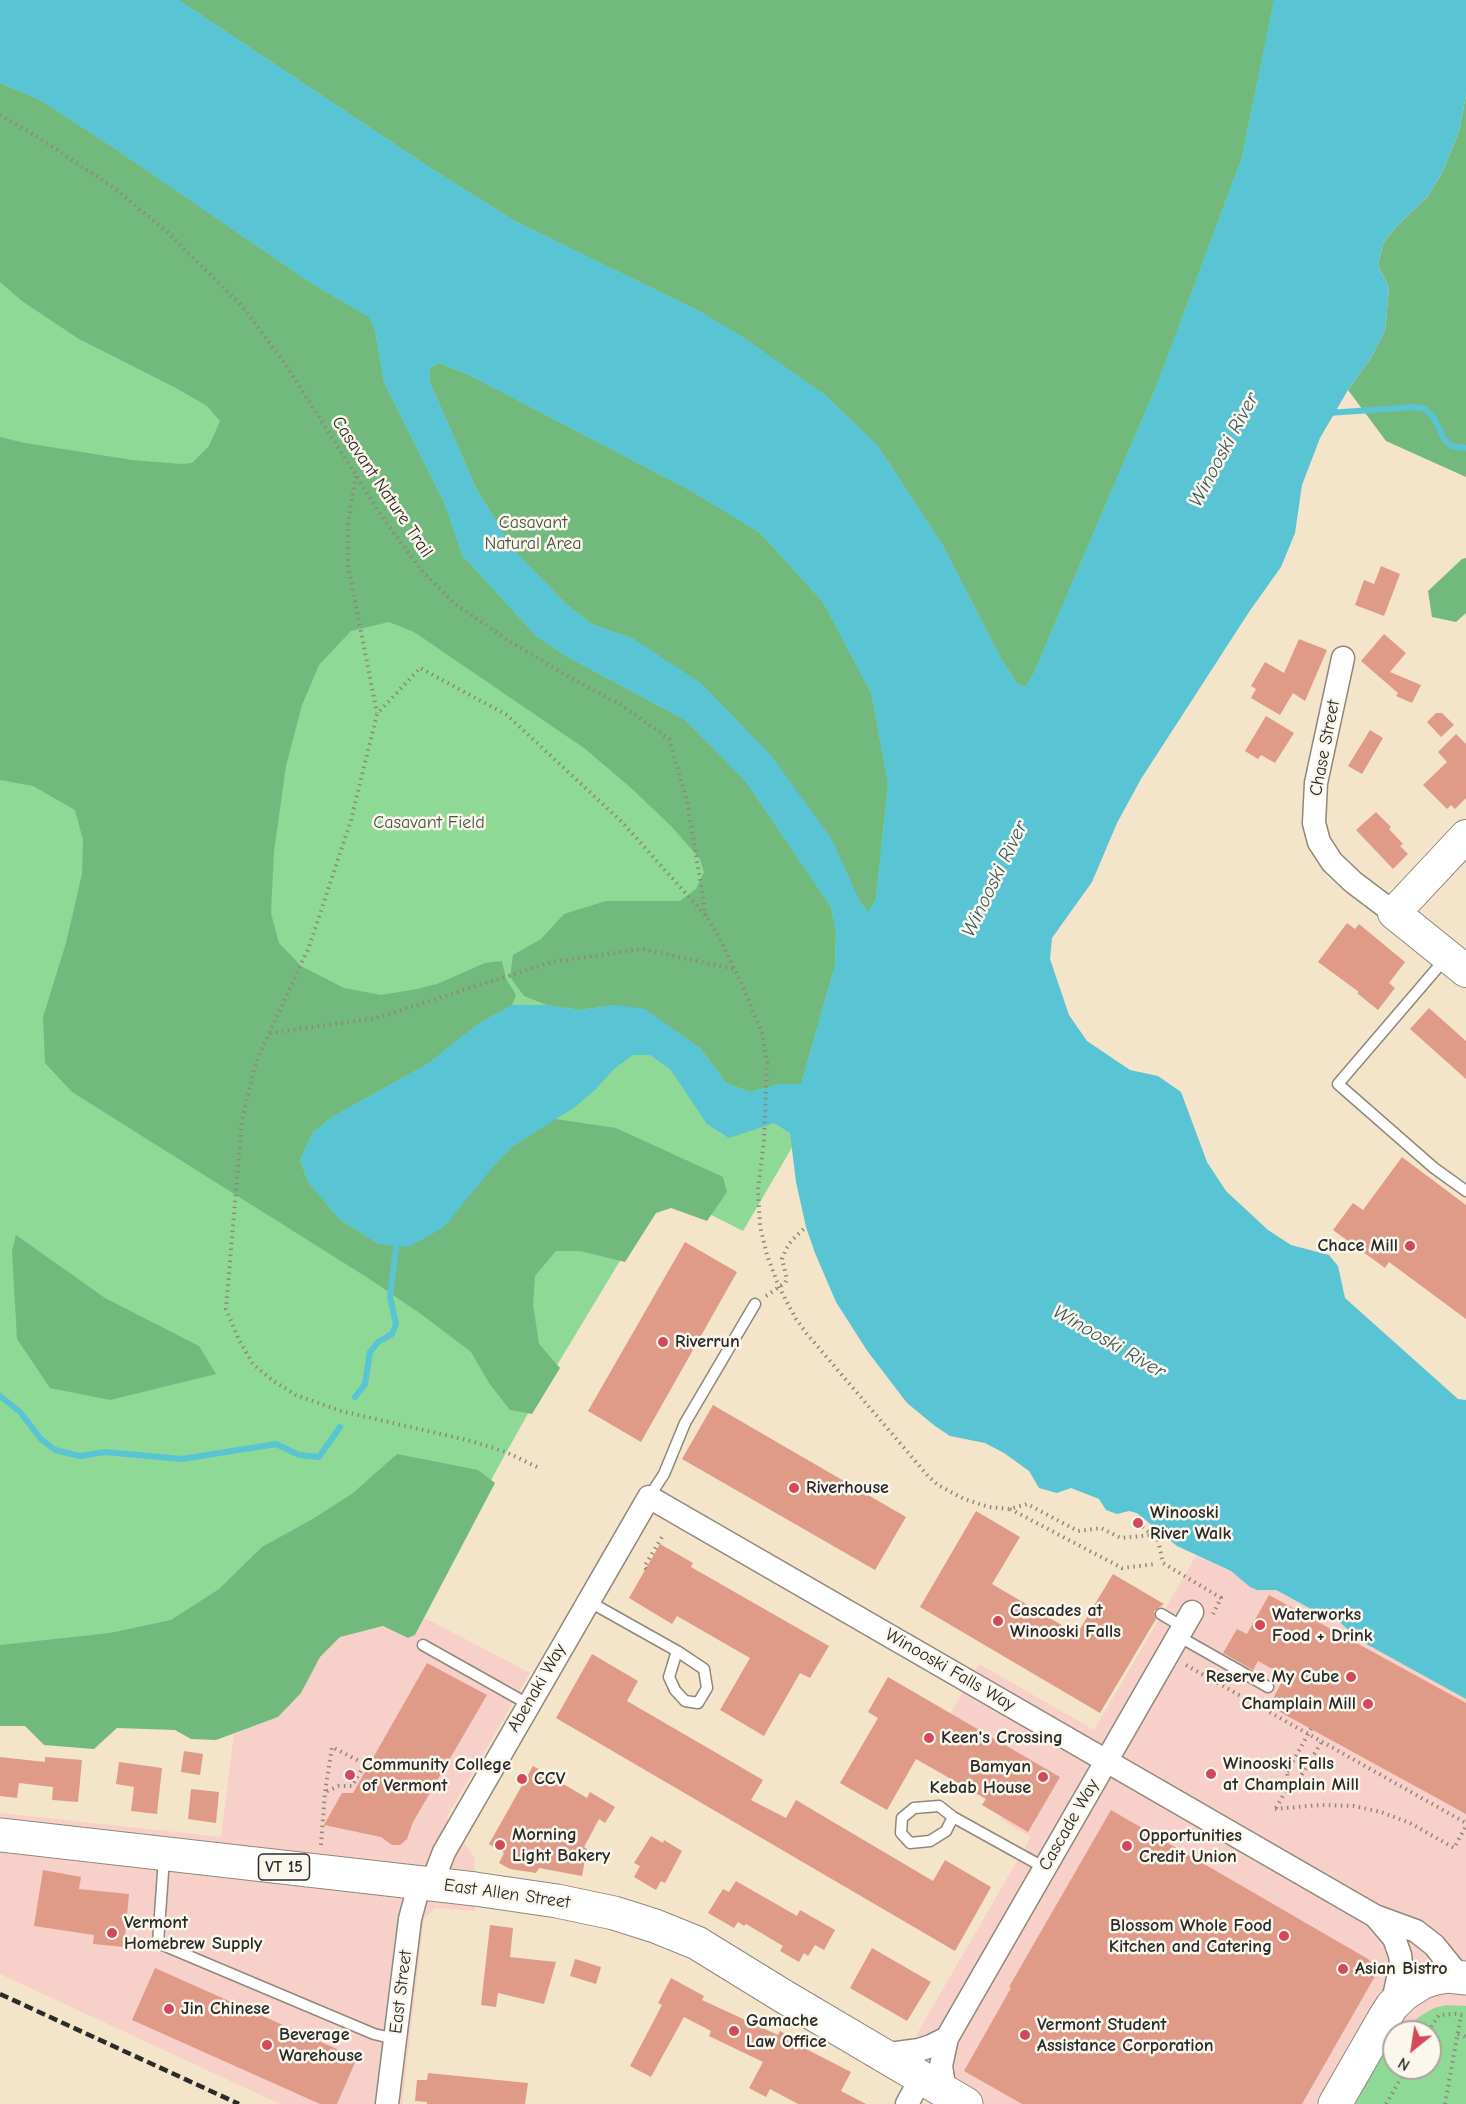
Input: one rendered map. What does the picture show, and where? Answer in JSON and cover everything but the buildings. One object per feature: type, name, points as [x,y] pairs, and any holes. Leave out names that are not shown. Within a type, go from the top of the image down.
[{"type":"main road","name":"East Allen Street","points":[[0,1835],[426,1883],[575,1904],[614,1913],[667,1930],[712,1951],[882,2055],[935,2095]]},
{"type":"main road","points":[[1335,2104],[1392,2006],[1404,1994],[1423,1982],[1436,1978],[1463,1978]]},
{"type":"street","name":"Chase Street","points":[[1343,658],[1316,783],[1314,824],[1319,842],[1332,862],[1360,888],[1394,913]]},
{"type":"street","points":[[1457,963],[1394,913],[1466,836]]},
{"type":"street","name":"Abenaki Way","points":[[426,1883],[649,1497]]},
{"type":"street","name":"Winooski Falls Way","points":[[649,1497],[1375,1916],[1402,1925],[1425,1937],[1463,1978]]},
{"type":"street","name":"Cascade Way","points":[[935,2095],[947,2038],[1184,1625]]},
{"type":"street","name":"East Street","points":[[387,2104],[410,1919],[426,1883]]},
{"type":"street","name":"Winooski Falls Way","points":[[1375,1916],[1394,1938],[1400,1955],[1401,1964],[1392,2006]]},
{"type":"street","points":[[882,2055],[919,2050],[947,2038]]},
{"type":"lane","points":[[1457,963],[1338,1084],[1434,1168],[1466,1191]]},
{"type":"lane","points":[[649,1497],[663,1474],[685,1423],[755,1304]]},
{"type":"lane","points":[[588,1601],[677,1652],[704,1669],[707,1688],[698,1703],[685,1701],[675,1690],[669,1677],[677,1652]]},
{"type":"lane","points":[[1161,1614],[1184,1625],[1268,1687]]},
{"type":"lane","points":[[423,1645],[528,1704]]},
{"type":"lane","points":[[952,1817],[946,1831],[930,1842],[910,1843],[901,1833],[902,1818],[914,1808],[939,1806],[952,1817],[1045,1868]]},
{"type":"lane","points":[[164,1854],[158,1943],[374,2034],[395,2039]]},
{"type":"path","name":"Casavant Nature Trail","points":[[0,115],[114,188],[166,231],[241,305],[284,362],[383,518],[422,571],[454,603],[522,648],[621,705],[669,739],[687,801],[706,916]]},
{"type":"path","points":[[356,476],[348,522],[348,566],[377,714],[351,820],[309,947],[256,1062],[242,1120],[226,1309],[239,1340],[254,1364],[272,1380],[296,1395],[341,1411],[471,1441],[506,1452],[537,1467]]},
{"type":"path","points":[[377,714],[420,668],[507,716],[622,822],[706,916],[735,969],[762,1033],[767,1062],[764,1140],[758,1205],[765,1245],[779,1287],[807,1334],[928,1476],[938,1485],[964,1499],[989,1507],[1010,1509],[1027,1504],[1078,1531],[1101,1528],[1121,1538],[1151,1534]]},
{"type":"path","points":[[270,1032],[376,1018],[552,963],[642,949],[735,969]]},
{"type":"path","points":[[779,1287],[787,1279],[783,1266],[786,1249],[806,1227]]},
{"type":"path","points":[[1010,1509],[1122,1568],[1156,1564]]},
{"type":"path","points":[[1138,1523],[1158,1540],[1162,1563],[1221,1598]]},
{"type":"path","points":[[646,1569],[644,1567],[662,1537]]},
{"type":"path","points":[[1185,1664],[1321,1743],[1466,1824],[1454,1848],[1410,1823],[1381,1812],[1354,1806],[1320,1805],[1275,1809],[1289,1785],[1287,1772],[1311,1729]]},
{"type":"path","points":[[1289,1785],[1296,1784],[1321,1743]]},
{"type":"path","points":[[321,1845],[325,1792],[332,1747],[365,1764],[352,1786],[339,1786],[325,1792]]},
{"type":"path","points":[[1436,2020],[1439,2015],[1463,2016],[1445,2104]]},
{"type":"path","points":[[1458,2034],[1466,2037]]},
{"type":"path","points":[[1386,2104],[1400,2080]]},
{"type":"shaded area","points":[[1196,1556],[1231,1571],[1250,1587],[1257,1590],[1275,1590],[1341,1623],[1359,1640],[1466,1699],[1466,2104],[933,2104],[893,2079],[1031,1837],[1000,1819],[1018,1787],[936,1739],[979,1664],[1094,1730]]},
{"type":"shaded area","points":[[425,1618],[530,1673],[447,1817],[475,1859],[475,1911],[435,1908],[424,1919],[402,2104],[280,2104],[0,1974],[0,1813],[221,1837],[234,1734],[278,1717],[301,1693],[320,1657],[340,1637],[383,1626],[408,1638],[415,1635]]},
{"type":"green space","name":"Casavant Natural Area","points":[[0,0],[1322,0],[1060,691],[743,1231],[666,1192],[618,1264],[530,1410],[411,1635],[381,1621],[0,1724]]},
{"type":"green space","points":[[179,0],[1274,0],[1242,157],[1158,382],[1032,677],[1025,687],[1017,683],[1002,660],[942,544],[878,446],[824,394],[701,312],[515,221],[437,172]]},
{"type":"green space","points":[[0,83],[40,100],[311,283],[369,317],[375,330],[384,382],[444,502],[462,555],[536,636],[564,655],[685,720],[746,782],[831,907],[836,932],[835,965],[801,1084],[780,1084],[750,1092],[726,1083],[700,1048],[616,1005],[580,1010],[547,1005],[524,996],[510,977],[513,955],[541,939],[564,914],[606,901],[680,901],[696,889],[704,872],[700,859],[671,826],[584,748],[414,632],[389,622],[351,631],[319,665],[302,705],[286,766],[274,851],[271,913],[279,943],[301,966],[344,988],[381,995],[437,984],[485,963],[502,961],[506,979],[516,995],[512,1005],[478,1024],[429,1063],[332,1117],[313,1132],[300,1160],[308,1182],[340,1220],[379,1244],[493,1167],[513,1146],[555,1119],[616,1128],[723,1177],[727,1192],[707,1221],[671,1208],[656,1213],[625,1262],[580,1251],[556,1251],[535,1276],[533,1304],[539,1344],[560,1368],[532,1414],[510,1410],[489,1383],[471,1352],[421,1314],[368,1278],[72,1092],[45,1063],[43,1017],[66,943],[82,874],[83,840],[75,810],[33,786],[0,780],[0,437],[132,460],[182,464],[192,463],[209,446],[220,421],[207,406],[79,339],[22,301],[0,282]]},
{"type":"green space","points":[[1466,95],[1466,477],[1386,441],[1348,390],[1370,359],[1385,331],[1389,288],[1378,265],[1383,243],[1428,196],[1443,171],[1459,131]]},
{"type":"green space","points":[[439,363],[473,377],[693,492],[760,533],[823,602],[871,693],[888,783],[876,899],[868,913],[634,639],[592,624],[565,603],[513,549],[476,488],[430,382],[430,368]]},
{"type":"green space","points":[[1466,558],[1466,613],[1456,622],[1432,617],[1428,591],[1462,559]]},
{"type":"green space","points":[[16,1235],[105,1298],[199,1346],[216,1374],[110,1400],[50,1388],[17,1339],[12,1251]]},
{"type":"green space","points":[[397,1454],[478,1470],[495,1483],[415,1635],[408,1638],[383,1626],[340,1637],[320,1657],[301,1693],[278,1717],[216,1740],[191,1739],[175,1730],[117,1728],[94,1749],[44,1745],[25,1726],[0,1726],[0,1645],[110,1633],[171,1620],[219,1589],[262,1547],[353,1493]]},
{"type":"green space","points":[[1446,2005],[1466,2006],[1466,2104],[1351,2104],[1382,2054],[1382,2080],[1442,2080],[1442,2020],[1416,2020],[1434,2008]]},
{"type":"water","name":"Winooski River","points":[[0,0],[179,0],[437,172],[515,221],[701,312],[743,337],[824,394],[878,446],[942,544],[1002,660],[1017,683],[1025,687],[1032,677],[1158,382],[1242,157],[1274,0],[1466,0],[1466,95],[1459,131],[1443,171],[1428,196],[1383,243],[1378,265],[1389,288],[1385,331],[1320,438],[1302,485],[1295,533],[1281,567],[1249,612],[1141,779],[1117,823],[1092,882],[1052,938],[1050,959],[1069,1015],[1087,1041],[1130,1070],[1158,1076],[1181,1092],[1207,1162],[1226,1191],[1268,1230],[1291,1245],[1329,1255],[1338,1266],[1345,1298],[1458,1399],[1466,1400],[1466,1699],[1359,1640],[1341,1623],[1276,1590],[1257,1590],[1250,1587],[1231,1571],[1177,1546],[1137,1513],[1129,1511],[1117,1514],[1106,1510],[1099,1499],[1071,1488],[1057,1493],[1039,1488],[1029,1471],[1004,1453],[985,1443],[950,1436],[935,1426],[907,1403],[868,1352],[836,1302],[806,1227],[796,1182],[790,1133],[774,1123],[729,1138],[707,1124],[670,1069],[650,1055],[633,1055],[614,1069],[575,1107],[513,1146],[443,1228],[408,1247],[379,1244],[340,1220],[308,1182],[300,1160],[313,1132],[332,1117],[429,1063],[478,1024],[512,1005],[547,1005],[580,1010],[616,1005],[645,1009],[700,1048],[726,1083],[750,1092],[780,1084],[801,1084],[835,965],[836,932],[831,907],[746,782],[685,720],[564,655],[536,636],[462,555],[444,502],[384,382],[375,330],[369,317],[311,283],[40,100],[0,83]],"holes":[[[440,363],[473,377],[693,492],[760,533],[823,602],[871,693],[888,783],[876,899],[868,912],[860,901],[831,838],[770,754],[701,683],[634,639],[592,624],[565,603],[513,549],[476,488],[430,382],[430,368]]]},
{"type":"waterway","points":[[1328,413],[1415,407],[1425,409],[1434,418],[1444,439],[1451,446],[1466,448]]},
{"type":"waterway","points":[[355,1397],[365,1384],[370,1352],[378,1342],[392,1334],[396,1324],[390,1297],[397,1240]]},
{"type":"waterway","points":[[0,1396],[20,1412],[41,1439],[55,1450],[80,1456],[105,1452],[182,1459],[276,1444],[299,1455],[319,1457],[340,1427]]},
{"type":"railway","points":[[0,1994],[239,2104]]},
{"type":"place","name":"Chace Mill","points":[[1410,1246]]},
{"type":"place","name":"Riverrun","points":[[663,1342]]},
{"type":"place","name":"Riverhouse","points":[[794,1488]]},
{"type":"place","name":"Winooski River Walk","points":[[1138,1523]]},
{"type":"place","name":"Cascades at Winooski Falls","points":[[998,1621]]},
{"type":"place","name":"Waterworks Food + Drink","points":[[1260,1625]]},
{"type":"place","name":"Reserve My Cube","points":[[1351,1677]]},
{"type":"place","name":"Champlain Mill","points":[[1368,1704]]},
{"type":"place","name":"Keen's Crossing","points":[[929,1738]]},
{"type":"place","name":"Winooski Falls at Champlain Mill","points":[[1211,1774]]},
{"type":"place","name":"Community College of Vermont","points":[[350,1775]]},
{"type":"place","name":"Bamyan Kebab House","points":[[1043,1777]]},
{"type":"place","name":"CCV","points":[[522,1779]]},
{"type":"place","name":"Morning Light Bakery","points":[[500,1845]]},
{"type":"place","name":"Opportunities Credit Union","points":[[1127,1846]]},
{"type":"place","name":"Vermont Homebrew Supply","points":[[112,1933]]},
{"type":"place","name":"Blossom Whole Food Kitchen and Catering","points":[[1284,1936]]},
{"type":"place","name":"Asian Bistro","points":[[1343,1969]]},
{"type":"place","name":"Jin Chinese","points":[[169,2009]]},
{"type":"place","name":"Gamache Law Office","points":[[734,2031]]},
{"type":"place","name":"Vermont Student Assistance Corporation","points":[[1025,2035]]},
{"type":"place","name":"Beverage Warehouse","points":[[267,2045]]},
{"type":"park label","name":"Casavant Field","points":[[429,823]]}]
